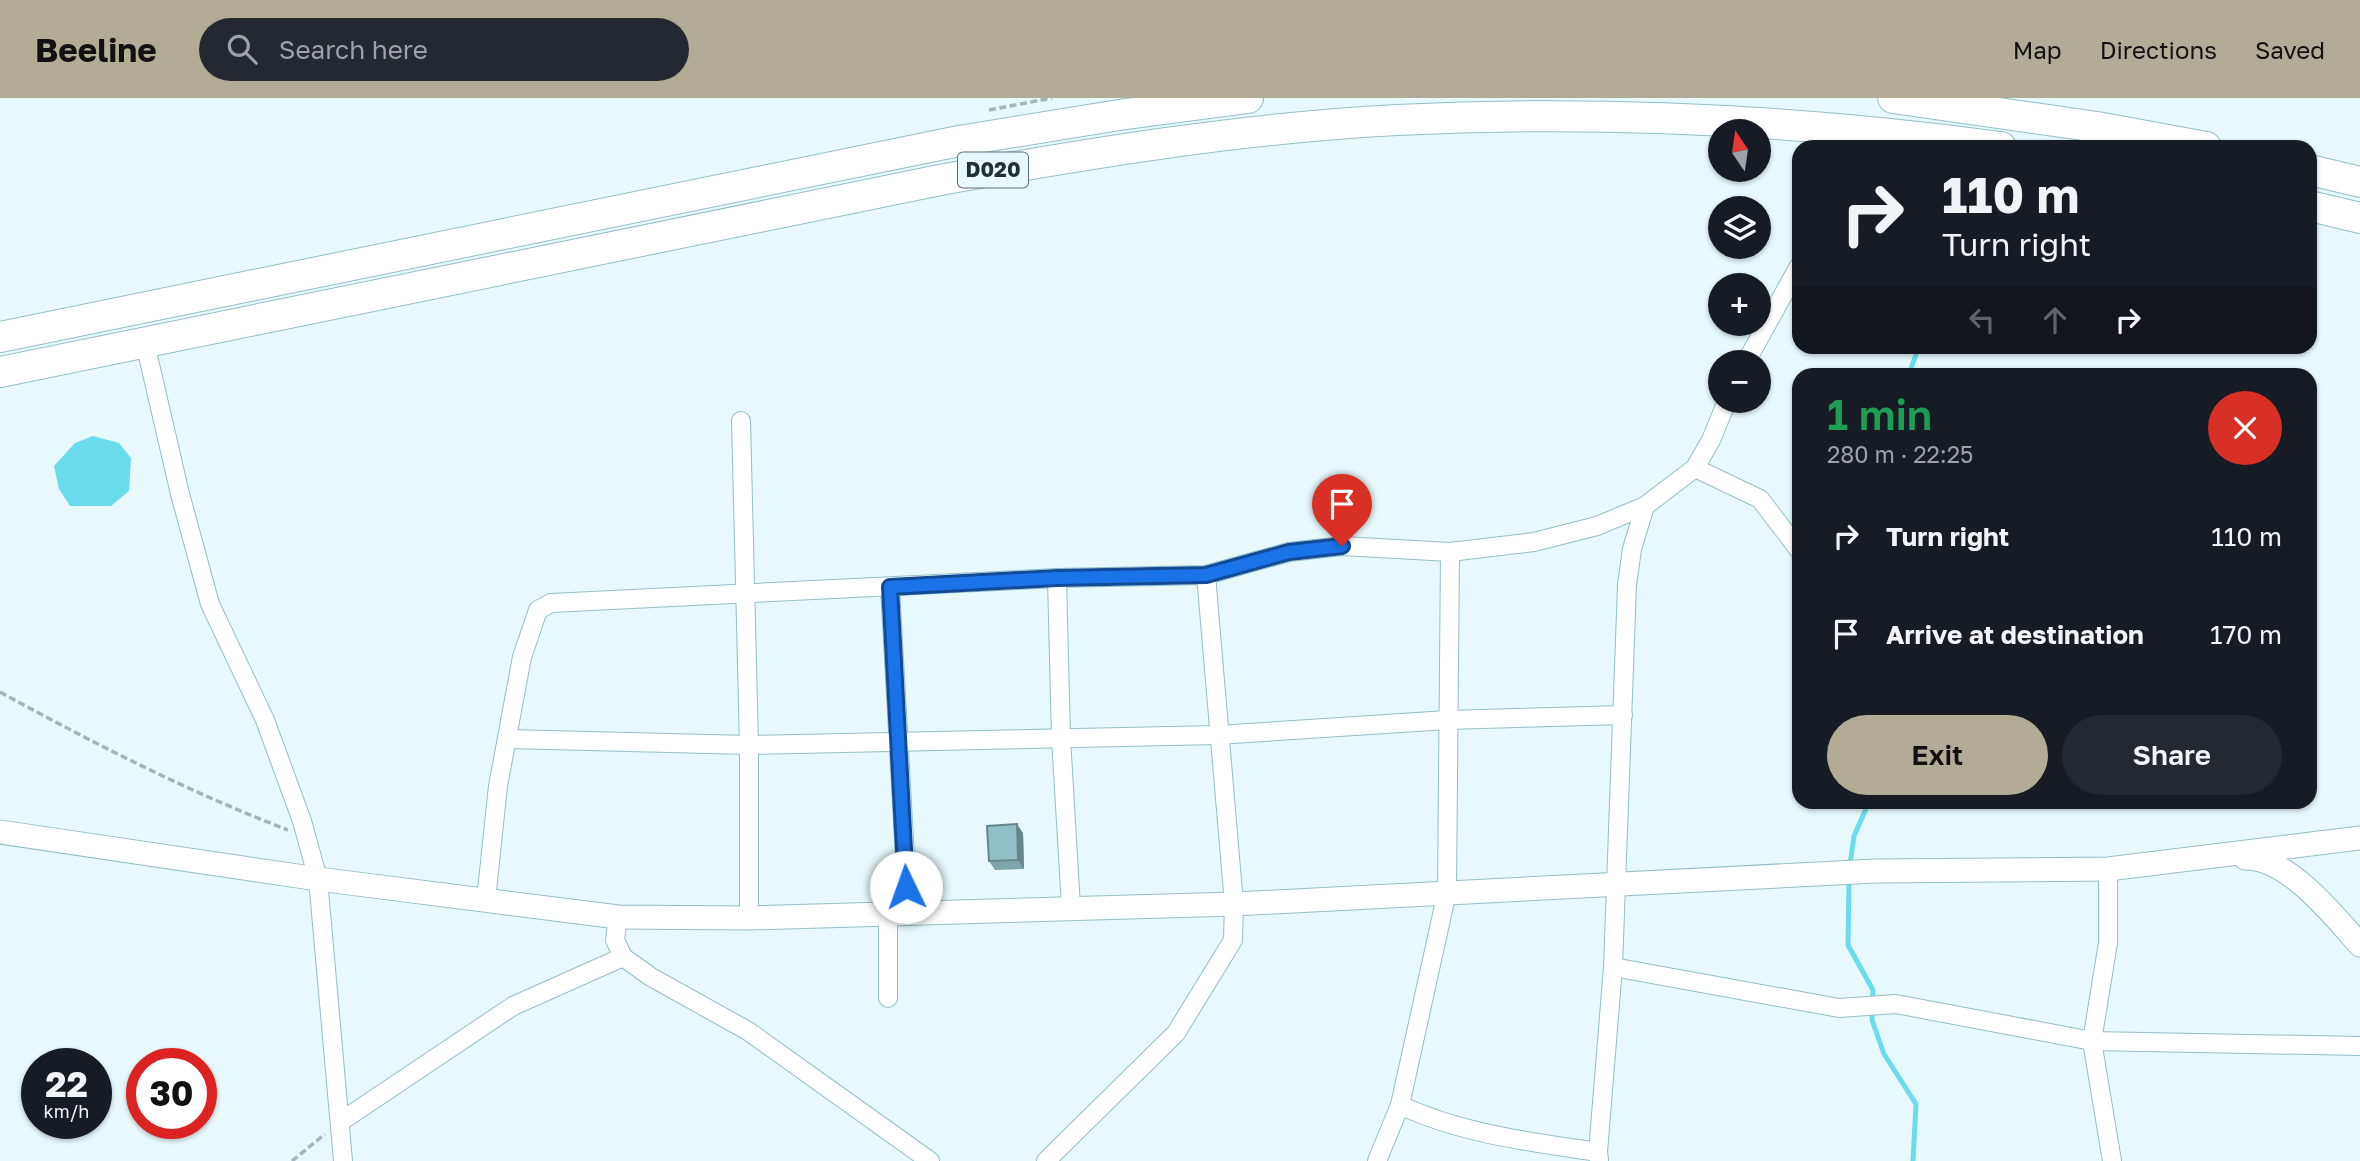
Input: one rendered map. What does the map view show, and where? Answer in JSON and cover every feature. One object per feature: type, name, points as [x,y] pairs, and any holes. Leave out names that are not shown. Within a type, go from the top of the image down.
[{"type":"highway","name":"D020","points":[[0,337],[959,141],[1119,115],[1248,98]]},
{"type":"highway","points":[[1893,98],[2084,125],[2167,140]]},
{"type":"highway","name":"D020","points":[[0,372],[952,178],[1079,156],[1265,132],[1397,120],[1646,118],[1800,124],[1940,140]]},
{"type":"highway","points":[[2317,172],[2360,182]]},
{"type":"highway","points":[[2317,208],[2360,218]]},
{"type":"street","points":[[1753,350],[1792,278]]},
{"type":"street","points":[[145,343],[180,494],[210,604],[265,720],[318,879],[343,1161]]},
{"type":"street","points":[[486,900],[498,786],[522,657],[538,610],[551,603],[1057,578],[1206,575],[1289,552],[1342,546],[1450,552],[1534,542],[1597,526],[1645,506],[1695,468],[1722,413]]},
{"type":"street","points":[[741,421],[749,745],[749,918]]},
{"type":"street","points":[[1695,468],[1760,499],[1792,541]]},
{"type":"street","points":[[1399,1105],[1432,1121],[1598,1156],[1613,967],[1627,585],[1632,549],[1645,506]]},
{"type":"street","points":[[1377,1161],[1399,1105],[1447,892],[1450,552]]},
{"type":"street","points":[[1046,1161],[1176,1033],[1233,940],[1234,904],[1206,575]]},
{"type":"street","points":[[1057,578],[1061,738],[1071,907]]},
{"type":"street","points":[[888,998],[898,912],[898,741],[890,587]]},
{"type":"street","points":[[507,739],[749,745],[1218,736],[1447,720],[1623,715]]},
{"type":"street","points":[[0,832],[318,879],[618,917],[749,918],[1234,904],[1875,871],[2108,869],[2360,838]]},
{"type":"street","points":[[2320,901],[2311,882],[2309,863],[2316,845],[2326,844]]},
{"type":"street","points":[[2209,858],[2254,858],[2281,870],[2320,901],[2360,944]]},
{"type":"street","points":[[2108,869],[2108,943],[2092,1041],[2112,1161]]},
{"type":"street","points":[[618,917],[615,940],[623,957],[651,977],[748,1031],[930,1161]]},
{"type":"street","points":[[340,1122],[513,1006],[623,957]]},
{"type":"street","points":[[1613,967],[1839,1008],[1896,1004],[2092,1041],[2360,1046]]},
{"type":"path","points":[[0,692],[95,745],[288,831],[312,856]]},
{"type":"path","points":[[292,1161],[340,1122]]},
{"type":"water","points":[[93,436],[119,443],[131,458],[129,491],[111,506],[70,506],[59,489],[54,466],[75,443]]},
{"type":"building","points":[[1017,824],[1018,860],[989,861],[987,826]]},
{"type":"waterway","points":[[1911,368],[1916,354]]},
{"type":"waterway","points":[[1850,865],[1854,836],[1866,809]]},
{"type":"waterway","points":[[1849,878],[1848,945],[1873,990],[1872,1020],[1884,1054],[1916,1104],[1913,1161]]},
{"type":"route","points":[[906,887],[890,587],[1057,578],[1206,575],[1289,552],[1342,546]]}]
